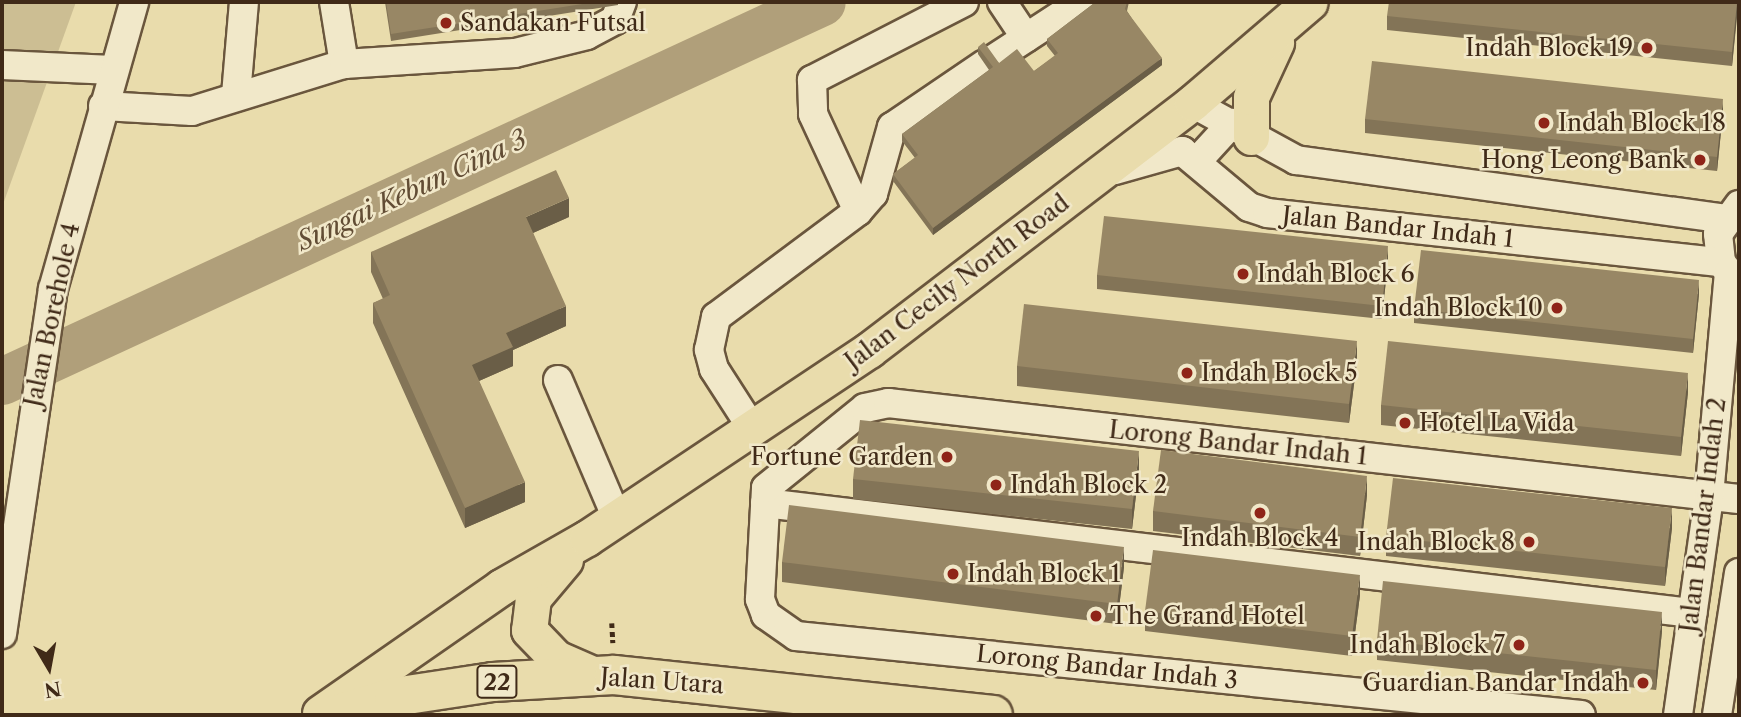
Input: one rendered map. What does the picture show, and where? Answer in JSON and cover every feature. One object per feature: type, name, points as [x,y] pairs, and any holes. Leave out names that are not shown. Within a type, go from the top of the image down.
[{"type":"highway","name":"Jalan Utara","points":[[334,715],[493,682],[597,676],[993,715]]},
{"type":"main road","name":"Jalan Cecily North Road","points":[[317,715],[501,587],[587,538],[954,289],[1192,103],[1285,28],[1310,2]]},
{"type":"main road","points":[[1241,130],[1255,83],[1285,28]]},
{"type":"main road","name":"Jalan Cecily North Road","points":[[587,538],[542,585],[527,614],[538,645],[597,676]]},
{"type":"street","name":"Jalan Borehole 4","points":[[2,634],[33,404],[53,289],[134,2]]},
{"type":"street","points":[[236,95],[244,2]]},
{"type":"street","points":[[334,2],[344,64]]},
{"type":"street","points":[[103,106],[192,111],[236,95],[344,64],[515,53],[587,35],[615,20],[622,2]]},
{"type":"street","points":[[858,211],[813,114],[812,79],[964,2]]},
{"type":"street","points":[[1002,2],[1026,38]]},
{"type":"street","points":[[752,428],[714,369],[709,350],[716,317],[858,211],[873,194],[892,127],[1081,2]]},
{"type":"street","points":[[2,65],[113,70]]},
{"type":"street","name":"Jalan Bandar Indah 1","points":[[1192,103],[1296,160],[1735,208]]},
{"type":"street","points":[[1100,175],[1173,151],[1199,159],[1241,130]]},
{"type":"street","name":"Jalan Bandar Indah 1","points":[[1199,159],[1249,207],[1267,213],[1730,272]]},
{"type":"street","name":"Jalan Bandar Indah 2","points":[[1678,715],[1709,496],[1730,272],[1718,234],[1735,208]]},
{"type":"street","points":[[558,380],[617,517]]},
{"type":"street","name":"Lorong Bandar Indah 1","points":[[765,496],[865,408],[888,403],[1739,499]]},
{"type":"street","points":[[765,496],[1692,613]]},
{"type":"street","name":"Lorong Bandar Indah 3","points":[[765,496],[760,599],[766,615],[796,636],[1581,715]]},
{"type":"street","name":"Jalan Bandar Indah 2","points":[[1717,715],[1739,573]]},
{"type":"shaded area","points":[[2,2],[76,2],[2,207]]},
{"type":"building","name":"Sandakan Futsal","points":[[386,2],[595,2],[391,34]]},
{"type":"building","points":[[1094,2],[1127,2],[1125,9],[1162,58],[933,228],[893,174],[918,155],[902,134],[993,67],[978,47],[984,42],[999,63],[1017,49],[1034,71],[1058,53],[1047,39]]},
{"type":"building","name":"Indah Block 19","points":[[1389,2],[1737,2],[1732,52],[1387,16]]},
{"type":"building","name":"Indah Block 18","points":[[1372,61],[1723,99],[1717,157],[1365,119]]},
{"type":"building","points":[[556,170],[569,198],[526,217],[566,306],[506,333],[513,347],[472,365],[525,482],[465,508],[373,303],[390,295],[371,252]]},
{"type":"building","name":"Indah Block 6","points":[[1104,216],[1388,246],[1382,306],[1097,275]]},
{"type":"building","name":"Indah Block 10","points":[[1421,250],[1699,280],[1693,339],[1414,309]]},
{"type":"building","name":"Indah Block 5","points":[[1024,304],[1357,341],[1349,404],[1017,366]]},
{"type":"building","points":[[1388,341],[1688,373],[1681,437],[1381,405]]},
{"type":"building","name":"Indah Block 2","points":[[860,420],[1139,451],[1132,509],[853,479]]},
{"type":"building","name":"Indah Block 4","points":[[1161,450],[1367,476],[1360,537],[1153,511]]},
{"type":"building","name":"Indah Block 8","points":[[1393,478],[1672,508],[1665,567],[1386,537]]},
{"type":"building","name":"Indah Block 1","points":[[789,505],[1124,547],[1117,604],[782,562]]},
{"type":"building","points":[[1153,550],[1360,575],[1352,636],[1145,611]]},
{"type":"building","name":"Indah Block 7","points":[[1383,581],[1662,612],[1656,670],[1377,640]]},
{"type":"waterway","name":"Sungai Kebun Cina 3","points":[[2,381],[822,2]]},
{"type":"place","name":"Sandakan Futsal","points":[[446,23]]},
{"type":"place","name":"Indah Block 19","points":[[1647,48]]},
{"type":"place","name":"Indah Block 18","points":[[1544,123]]},
{"type":"place","name":"Hong Leong Bank","points":[[1700,160]]},
{"type":"place","name":"Indah Block 6","points":[[1243,274]]},
{"type":"place","name":"Indah Block 10","points":[[1557,308]]},
{"type":"place","name":"Indah Block 5","points":[[1187,373]]},
{"type":"place","name":"Hotel La Vida","points":[[1405,423]]},
{"type":"place","name":"Fortune Garden","points":[[947,457]]},
{"type":"place","name":"Indah Block 2","points":[[996,485]]},
{"type":"place","name":"Indah Block 4","points":[[1260,513]]},
{"type":"place","name":"Indah Block 8","points":[[1529,542]]},
{"type":"place","name":"Indah Block 1","points":[[953,574]]},
{"type":"place","name":"The Grand Hotel","points":[[1096,616]]},
{"type":"place","name":"Indah Block 7","points":[[1519,645]]},
{"type":"place","name":"Guardian Bandar Indah","points":[[1643,683]]}]
